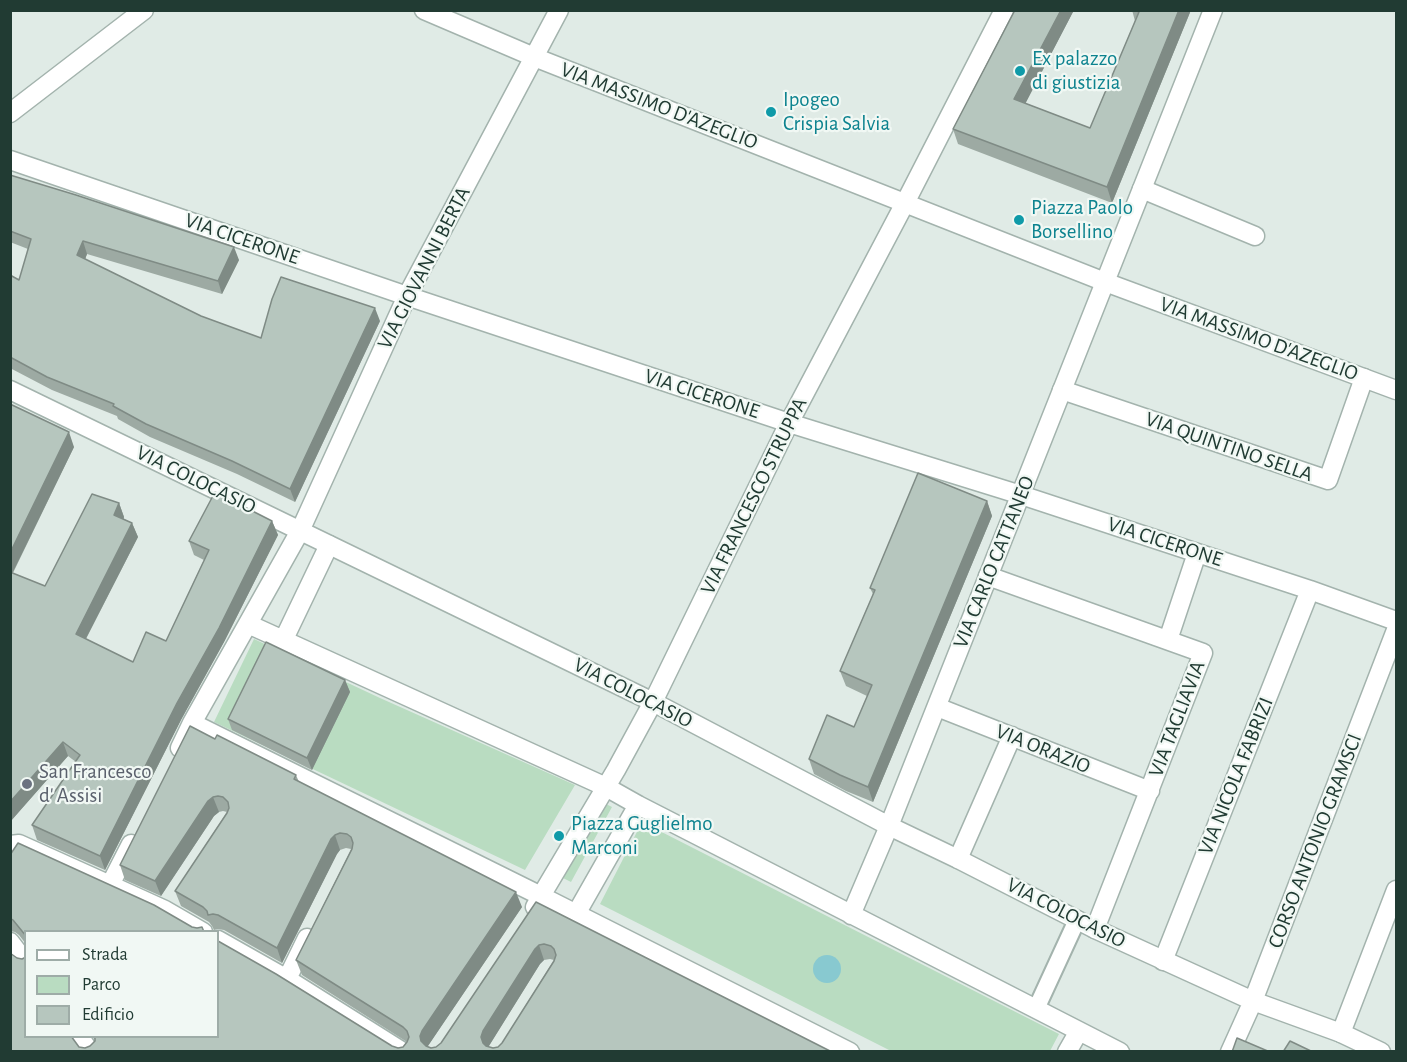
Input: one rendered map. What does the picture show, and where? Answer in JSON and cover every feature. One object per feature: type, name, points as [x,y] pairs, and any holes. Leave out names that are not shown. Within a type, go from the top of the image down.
[{"type":"street","points":[[10,113],[144,10]]},
{"type":"street","name":"VIA MASSIMO D'AZEGLIO","points":[[424,10],[534,57],[900,201],[1109,289],[1396,390]]},
{"type":"street","name":"VIA GIOVANNI BERTA","points":[[170,768],[192,723],[300,531],[406,296],[559,10]]},
{"type":"street","name":"VIA FRANCESCO STRUPPA","points":[[529,917],[616,770],[653,702],[789,423],[895,222],[900,201],[939,138],[1004,10]]},
{"type":"street","points":[[1213,10],[1142,189],[1255,236]]},
{"type":"street","name":"VIA CICERONE","points":[[10,160],[406,296],[789,423],[1021,495],[1310,590],[1396,621]]},
{"type":"street","name":"VIA CARLO CATTANEO","points":[[851,915],[937,707],[1062,390],[1109,289],[1142,189]]},
{"type":"street","name":"VIA QUINTINO SELLA","points":[[1062,390],[1328,480],[1364,378]]},
{"type":"street","name":"VIA COLOCASIO","points":[[10,390],[653,702],[889,826],[1095,929],[1253,1001],[1341,1033],[1381,1052]]},
{"type":"street","points":[[283,641],[329,545]]},
{"type":"street","points":[[1168,640],[1197,553]]},
{"type":"street","name":"VIA TAGLIAVIA","points":[[988,576],[1203,653],[1095,929]]},
{"type":"street","name":"VIA NICOLA FABRIZI","points":[[1163,961],[1310,590]]},
{"type":"street","points":[[248,624],[606,787],[851,915],[1039,1002],[1079,1031],[1120,1052]]},
{"type":"street","name":"CORSO ANTONIO GRAMSCI","points":[[1230,1052],[1253,1001],[1396,630]]},
{"type":"street","name":"VIA ORAZIO","points":[[937,707],[1149,790]]},
{"type":"street","points":[[192,723],[850,1052]]},
{"type":"street","points":[[958,859],[1012,736]]},
{"type":"street","points":[[576,914],[638,805]]},
{"type":"street","points":[[110,885],[137,832]]},
{"type":"street","points":[[15,845],[110,885],[168,905],[200,930]]},
{"type":"street","points":[[1341,1033],[1396,890]]},
{"type":"street","points":[[286,979],[317,919]]},
{"type":"street","points":[[1039,1002],[1077,920]]},
{"type":"street","points":[[219,941],[286,979],[368,1035],[403,1052]]},
{"type":"street","points":[[10,942],[24,960]]},
{"type":"street","points":[[1067,1052],[1079,1031]]},
{"type":"street","points":[[80,1038],[90,1052]]},
{"type":"green space","points":[[254,639],[575,785],[525,870],[214,722]]},
{"type":"green space","points":[[604,803],[612,807],[571,882],[563,878]]},
{"type":"green space","points":[[642,822],[1059,1034],[1050,1051],[891,1051],[600,904]]},
{"type":"water","points":[[827,955],[837,959],[841,969],[837,979],[827,983],[817,979],[813,969],[817,959]]},
{"type":"building","name":"Ex palazzo di giustizia","points":[[1015,10],[1061,10],[1014,99],[1090,128],[1139,12],[1135,10],[1179,10],[1107,187],[953,129]]},
{"type":"building","points":[[10,175],[234,247],[218,281],[83,241],[77,255],[201,316],[261,338],[281,277],[375,308],[290,489],[146,424],[113,406],[114,404],[47,377],[10,357],[10,275],[19,280],[31,239],[10,231]]},
{"type":"building","points":[[10,404],[69,432],[10,553]]},
{"type":"building","points":[[918,473],[987,501],[868,787],[809,759],[827,715],[854,727],[872,685],[840,671],[875,590],[870,588]]},
{"type":"building","points":[[215,492],[272,521],[100,856],[32,825],[80,755],[63,742],[10,802],[10,572],[45,586],[92,494],[119,503],[114,515],[132,523],[76,634],[133,662],[146,632],[166,641],[209,550],[189,541]]},
{"type":"building","points":[[266,642],[345,680],[307,758],[228,719]]},
{"type":"building","points":[[190,726],[215,739],[217,735],[296,775],[294,779],[516,892],[422,1031],[421,1041],[426,1046],[436,1047],[441,1043],[536,902],[832,1052],[10,1052],[10,953],[17,958],[24,958],[24,1038],[72,1038],[79,1047],[85,1048],[95,1041],[95,1038],[219,1038],[219,942],[392,1046],[403,1047],[407,1042],[409,1037],[403,1027],[296,960],[352,849],[351,837],[347,834],[340,833],[331,839],[277,948],[218,915],[208,915],[203,907],[175,891],[227,813],[228,802],[223,797],[213,797],[208,801],[155,881],[120,865]],"holes":[[[544,944],[554,949],[556,955],[554,961],[502,1043],[493,1048],[486,1046],[481,1037],[483,1031],[535,949]]]},
{"type":"building","points":[[18,843],[154,905],[192,927],[202,927],[203,930],[24,930],[24,934],[10,918],[10,855]]},
{"type":"building","points":[[1237,1038],[1270,1052],[1232,1052]]},
{"type":"building","points":[[1290,1041],[1313,1052],[1283,1052]]},
{"type":"place","name":"Ex palazzo di giustizia","points":[[1020,71]]},
{"type":"place","name":"Ipogeo Crispia Salvia","points":[[771,112]]},
{"type":"place","name":"Piazza Paolo Borsellino","points":[[1019,220]]},
{"type":"place","name":"San Francesco d' Assisi","points":[[27,784]]},
{"type":"place","name":"Piazza Guglielmo Marconi","points":[[559,836]]}]
